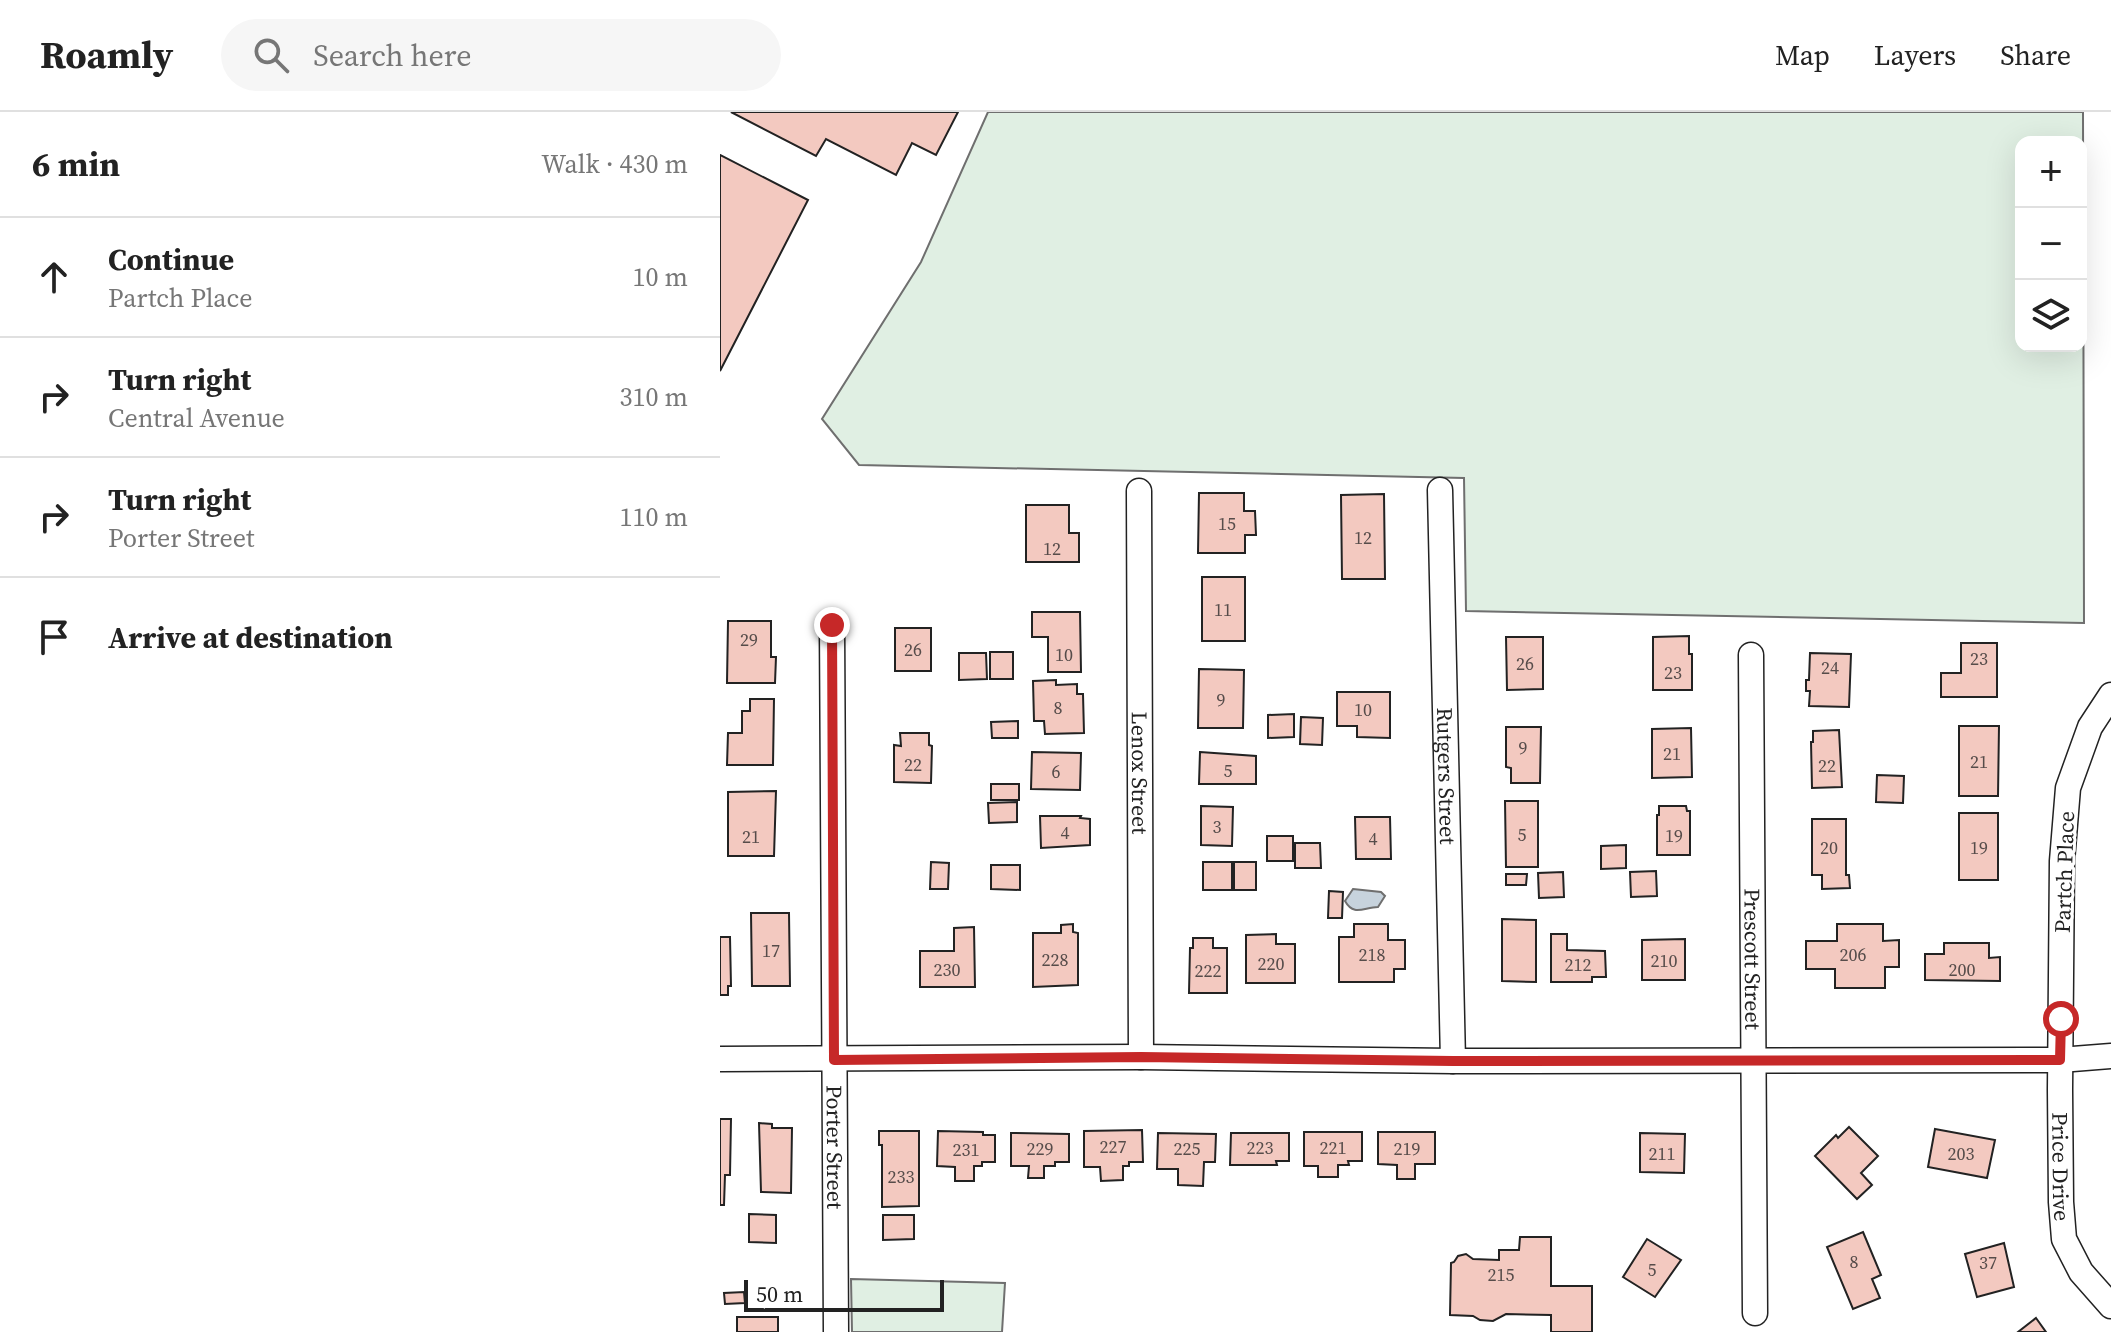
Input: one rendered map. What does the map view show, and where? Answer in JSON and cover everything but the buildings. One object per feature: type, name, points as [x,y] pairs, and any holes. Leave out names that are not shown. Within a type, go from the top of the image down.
[{"type":"street","name":"Rutgers Street","points":[[1440,490],[1453,1061]]},
{"type":"street","name":"Lenox Street","points":[[1139,491],[1141,1057]]},
{"type":"street","name":"Porter Street","points":[[832,625],[836,1332]]},
{"type":"street","name":"Prescott Street","points":[[1751,655],[1755,1313]]},
{"type":"street","name":"Partch Place","points":[[2060,1060],[2062,861],[2068,788],[2090,727],[2111,695]]},
{"type":"street","points":[[720,1059],[2060,1060],[2111,1056]]},
{"type":"street","name":"Price Drive","points":[[2060,1060],[2064,1239],[2081,1272],[2111,1306]]},
{"type":"green space","points":[[988,112],[2083,112],[2083,136],[2015,136],[2015,352],[2083,352],[2084,623],[1466,611],[1464,478],[859,465],[822,419],[921,262]]},
{"type":"green space","points":[[851,1279],[1005,1283],[1002,1332],[852,1332]]},
{"type":"shaded area","points":[[1353,889],[1381,892],[1385,896],[1378,907],[1356,910],[1345,901]]},
{"type":"route","points":[[832,625],[834,1060],[1141,1057],[1453,1061],[2060,1060],[2061,1019]]}]
